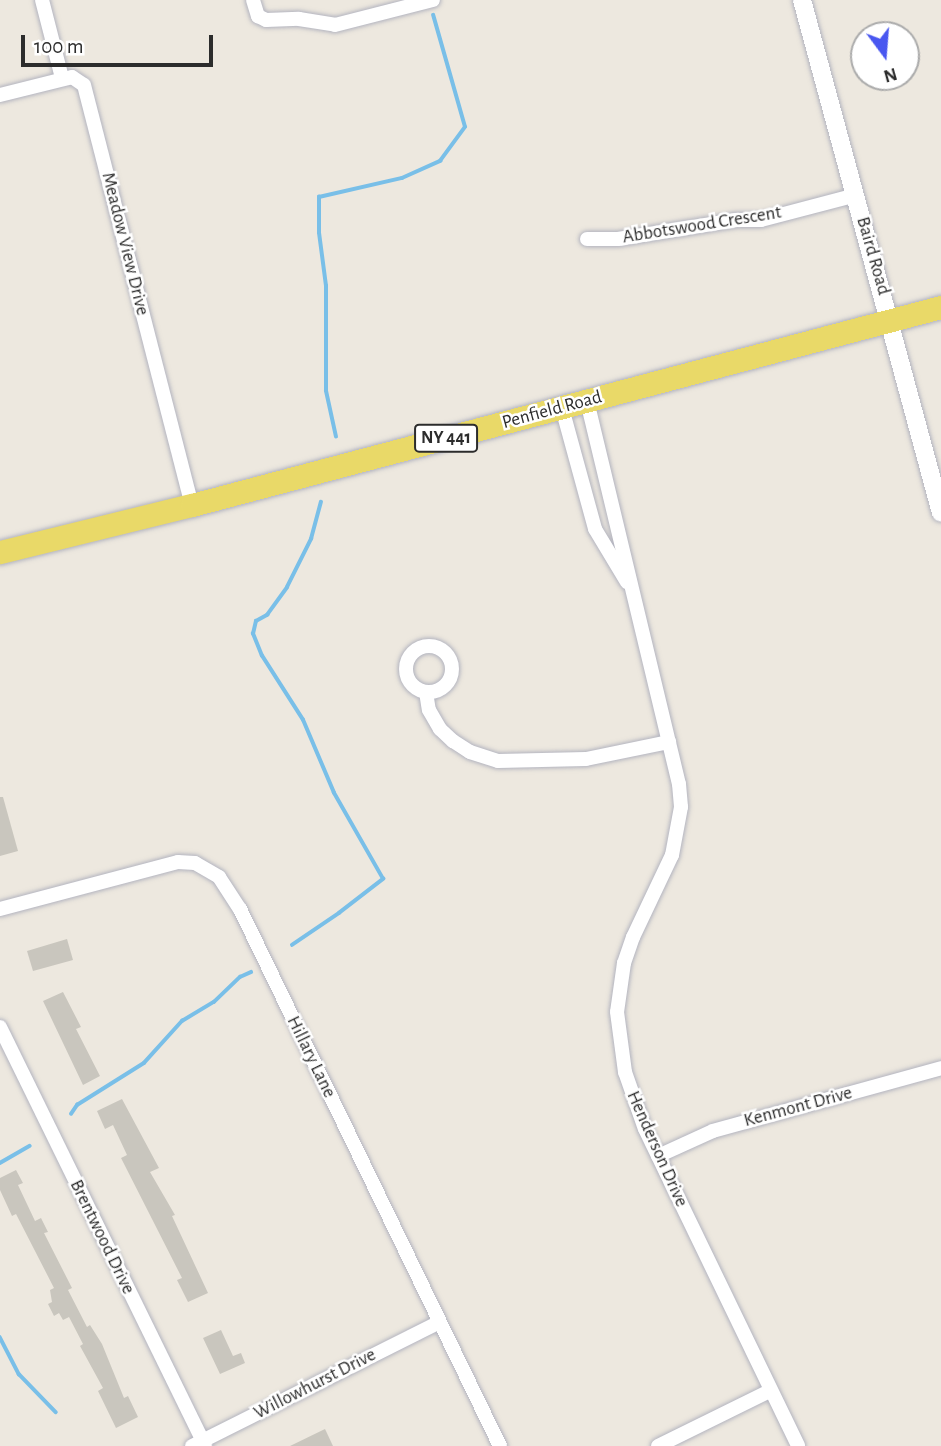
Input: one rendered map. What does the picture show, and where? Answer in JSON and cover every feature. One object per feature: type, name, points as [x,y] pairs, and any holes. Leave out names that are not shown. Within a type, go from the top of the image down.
[{"type":"main road","name":"Penfield Road","points":[[0,552],[192,505],[941,307]]},
{"type":"street","points":[[0,95],[62,78],[42,0]]},
{"type":"street","points":[[253,0],[258,16],[266,20],[299,19],[335,25],[433,0]]},
{"type":"street","name":"Baird Road","points":[[802,0],[891,319],[941,513]]},
{"type":"street","name":"Meadow View Drive","points":[[62,78],[77,78],[87,93],[192,505]]},
{"type":"street","name":"Abbotswood Crescent","points":[[587,239],[618,239],[736,220],[761,220],[856,195]]},
{"type":"street","name":"Henderson Drive","points":[[587,401],[679,784],[681,807],[678,829],[664,876],[632,937],[619,988],[617,1013],[625,1072],[658,1156],[798,1446]]},
{"type":"street","name":"Henderson Drive","points":[[562,408],[595,529],[633,592]]},
{"type":"street","points":[[426,692],[429,710],[440,729],[470,752],[498,761],[586,759],[669,742]]},
{"type":"street","name":"Hillary Lane","points":[[0,908],[178,862],[195,863],[219,877],[240,909],[500,1446]]},
{"type":"street","name":"Brentwood Drive","points":[[0,1027],[200,1444]]},
{"type":"street","name":"Kenmont Drive","points":[[658,1156],[713,1130],[941,1068]]},
{"type":"street","name":"Willowhurst Drive","points":[[200,1444],[438,1322]]},
{"type":"street","points":[[658,1446],[770,1391]]},
{"type":"building","points":[[0,797],[3,797],[18,851],[0,856]]},
{"type":"building","points":[[67,939],[73,960],[33,971],[27,951]]},
{"type":"building","points":[[63,992],[81,1027],[76,1029],[100,1076],[83,1085],[43,1001]]},
{"type":"building","points":[[122,1099],[159,1168],[150,1172],[175,1215],[172,1216],[208,1293],[188,1302],[177,1280],[182,1278],[121,1158],[127,1155],[113,1125],[105,1129],[97,1111]]},
{"type":"building","points":[[16,1170],[23,1183],[18,1185],[35,1221],[41,1218],[48,1232],[44,1233],[72,1288],[68,1290],[87,1327],[90,1325],[102,1344],[124,1398],[128,1396],[138,1417],[116,1428],[98,1391],[103,1388],[80,1346],[83,1344],[69,1317],[63,1320],[59,1313],[54,1316],[48,1304],[52,1302],[50,1290],[54,1288],[16,1214],[12,1216],[0,1190],[0,1178]]},
{"type":"building","points":[[221,1330],[233,1356],[241,1353],[245,1363],[220,1374],[203,1338]]},
{"type":"building","points":[[325,1429],[333,1446],[290,1446]]},
{"type":"waterway","points":[[336,437],[326,391],[326,286],[319,233],[319,197],[402,178],[440,161],[465,127],[433,15]]},
{"type":"waterway","points":[[292,945],[383,879],[334,793],[303,720],[262,656],[253,634],[256,621],[267,615],[287,587],[311,539],[321,502]]},
{"type":"waterway","points":[[71,1114],[77,1105],[144,1063],[182,1021],[214,1002],[240,977],[251,972]]},
{"type":"waterway","points":[[0,1163],[30,1146]]},
{"type":"waterway","points":[[0,1337],[19,1374],[56,1412]]}]
